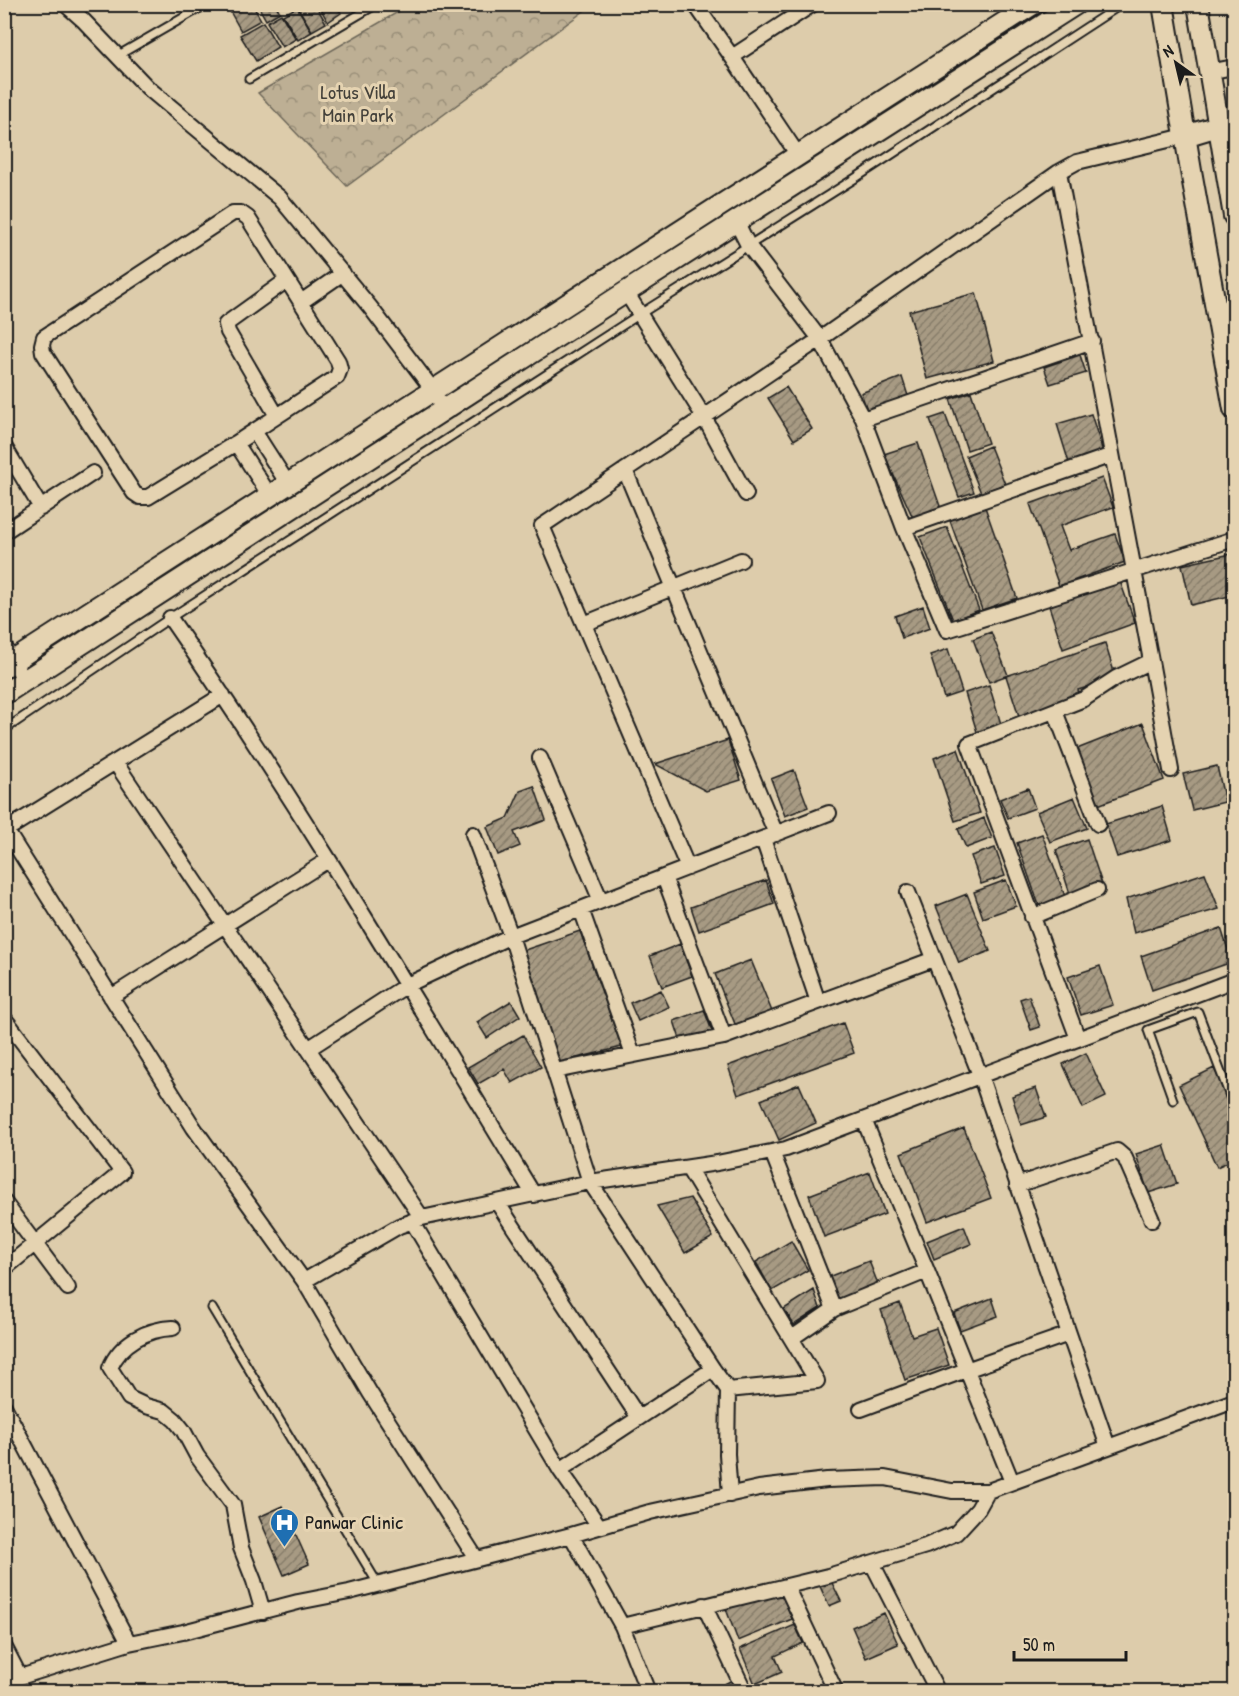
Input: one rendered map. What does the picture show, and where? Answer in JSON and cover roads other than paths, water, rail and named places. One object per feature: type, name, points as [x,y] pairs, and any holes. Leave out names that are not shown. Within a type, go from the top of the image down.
[{"type":"street","points":[[65,4],[148,88],[280,198],[370,307],[433,390],[443,410]]},
{"type":"street","points":[[694,4],[798,155]]},
{"type":"street","points":[[732,57],[813,4]]},
{"type":"street","points":[[25,681],[8,658],[270,496],[1033,4]]},
{"type":"street","points":[[4,694],[1076,4]]},
{"type":"street","points":[[1163,4],[1234,409]]},
{"type":"street","points":[[1198,4],[1234,216]]},
{"type":"street","points":[[1208,72],[1234,67]]},
{"type":"street","points":[[688,868],[542,526],[820,339],[1059,172],[1077,162],[1218,126]]},
{"type":"street","points":[[1059,172],[1171,770]]},
{"type":"street","points":[[233,213],[242,213],[248,218],[287,280],[338,361],[340,369],[337,377],[148,497],[140,497],[134,493],[43,352],[44,337],[233,213]]},
{"type":"street","points":[[736,221],[748,245],[820,339],[863,419],[904,528],[947,630],[1234,539]]},
{"type":"street","points":[[301,302],[343,273]]},
{"type":"street","points":[[277,416],[228,332],[226,324],[287,280]]},
{"type":"street","points":[[626,292],[704,417],[746,494]]},
{"type":"street","points":[[863,419],[1092,341]]},
{"type":"street","points":[[254,431],[288,484]]},
{"type":"street","points":[[236,443],[270,496]]},
{"type":"street","points":[[4,446],[41,508]]},
{"type":"street","points":[[904,528],[1112,455]]},
{"type":"street","points":[[625,470],[673,586],[770,836],[818,1002]]},
{"type":"street","points":[[4,532],[93,473]]},
{"type":"street","points":[[584,624],[741,560]]},
{"type":"street","points":[[170,618],[223,694],[407,985],[534,1194]]},
{"type":"street","points":[[1078,1039],[969,744],[1084,699],[1116,678],[1151,661]]},
{"type":"street","points":[[223,694],[5,829],[194,1128],[304,1281],[370,1393],[476,1558]]},
{"type":"street","points":[[1055,711],[1098,824]]},
{"type":"street","points":[[540,758],[601,901]]},
{"type":"street","points":[[115,762],[308,1049],[417,1220],[560,1470],[599,1526]]},
{"type":"street","points":[[308,1049],[407,985],[512,936],[828,813]]},
{"type":"street","points":[[473,834],[512,936],[590,1182],[728,1390],[727,1454],[730,1495]]},
{"type":"street","points":[[111,997],[328,860]]},
{"type":"street","points":[[664,877],[724,1037]]},
{"type":"street","points":[[1032,916],[1097,890]]},
{"type":"street","points":[[908,892],[980,1075],[1107,1447]]},
{"type":"street","points":[[581,909],[633,1055]]},
{"type":"street","points":[[555,1071],[724,1037],[934,959]]},
{"type":"street","points":[[304,1281],[399,1226],[417,1220],[590,1182],[688,1168],[786,1149],[1234,980]]},
{"type":"street","points":[[4,1018],[122,1172],[4,1269]]},
{"type":"street","points":[[864,1120],[1012,1482]]},
{"type":"street","points":[[1017,1185],[1117,1151],[1125,1158],[1152,1220]]},
{"type":"street","points":[[772,1152],[834,1309]]},
{"type":"street","points":[[688,1168],[817,1380],[728,1390]]},
{"type":"street","points":[[4,1202],[68,1288]]},
{"type":"street","points":[[496,1202],[639,1418]]},
{"type":"street","points":[[792,1338],[834,1309],[927,1271]]},
{"type":"street","points":[[173,1328],[164,1328],[145,1334],[132,1342],[114,1357],[110,1368],[129,1398],[164,1411],[175,1420],[197,1456],[234,1505],[241,1548],[263,1611]]},
{"type":"street","points":[[861,1409],[1069,1334]]},
{"type":"street","points":[[560,1470],[712,1369]]},
{"type":"street","points":[[4,1682],[129,1643],[378,1584],[571,1535],[650,1512],[759,1488],[827,1480],[885,1478],[952,1491],[988,1491],[1234,1401]]},
{"type":"street","points":[[4,1406],[129,1643]]},
{"type":"street","points":[[622,1626],[786,1586],[926,1546],[956,1533],[978,1509],[988,1491]]},
{"type":"street","points":[[571,1535],[622,1626],[648,1692]]},
{"type":"street","points":[[872,1563],[938,1692]]},
{"type":"street","points":[[786,1586],[836,1692]]},
{"type":"street","points":[[705,1605],[745,1692]]},
{"type":"street","points":[[4,1646],[20,1677]]},
{"type":"lane","points":[[117,56],[207,4]]},
{"type":"lane","points":[[249,79],[377,4]]},
{"type":"lane","points":[[4,730],[170,618],[640,314],[854,179],[1122,4]]},
{"type":"lane","points":[[1148,1030],[1197,1012],[1234,1107]]},
{"type":"lane","points":[[1142,1015],[1173,1100]]},
{"type":"lane","points":[[212,1308],[378,1584]]},
{"type":"place","name":"Panwar Clinic","points":[[284,1548]]},
{"type":"park label","name":"Lotus Villa Main Park","points":[[358,104]]}]
